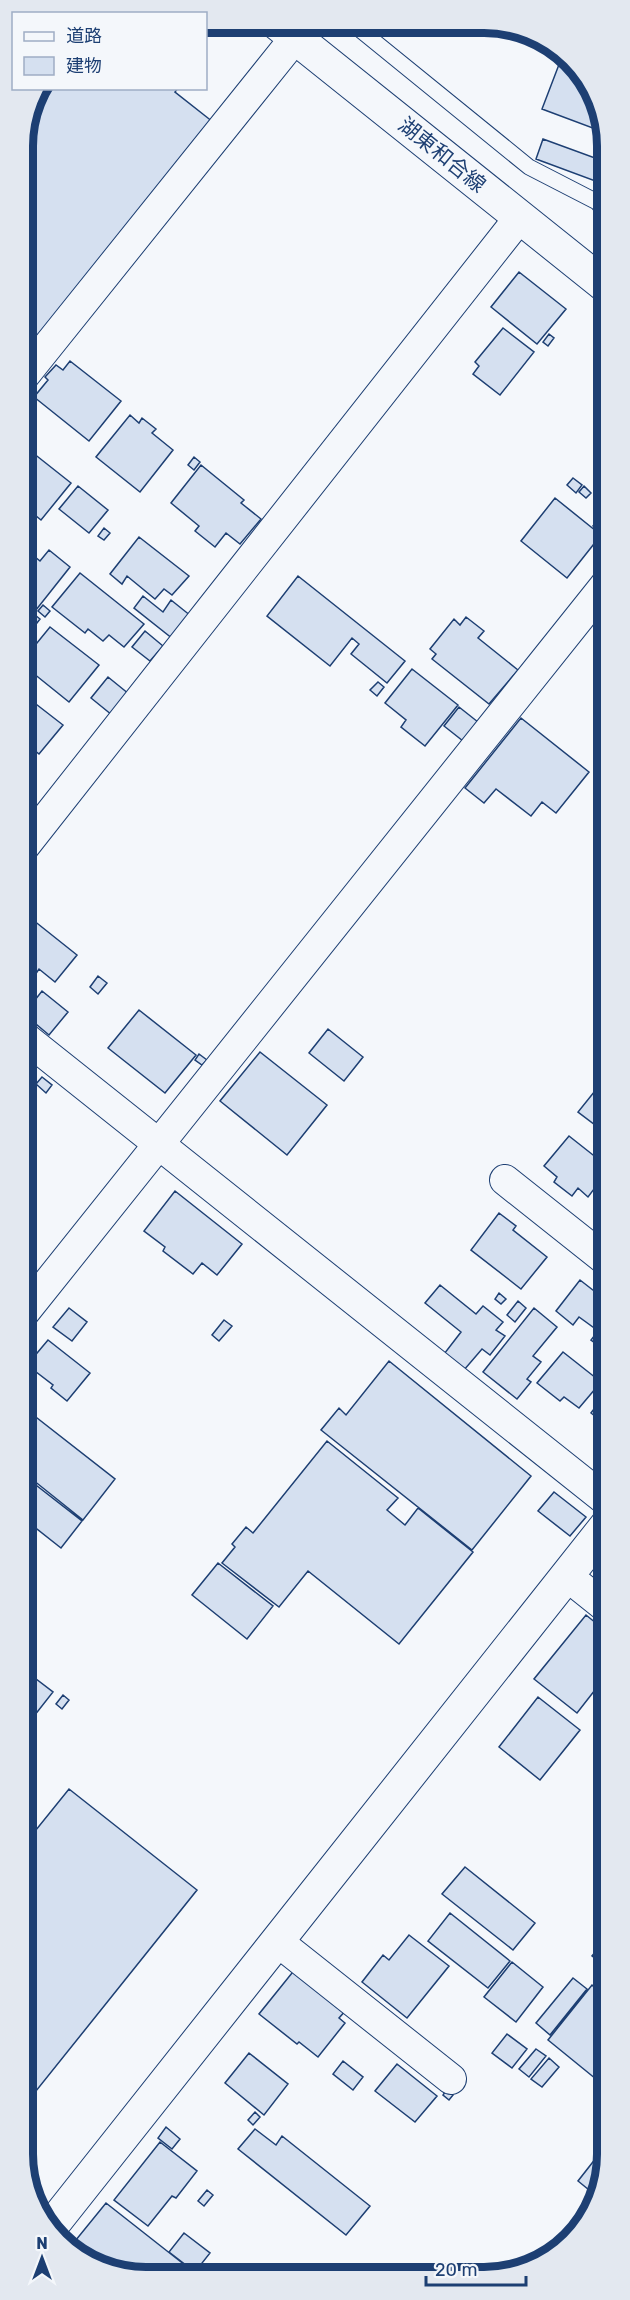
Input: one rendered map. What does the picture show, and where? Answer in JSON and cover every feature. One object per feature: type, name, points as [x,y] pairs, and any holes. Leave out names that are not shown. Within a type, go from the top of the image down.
[{"type":"street","points":[[33,364],[284,33]]},
{"type":"street","name":"湖東和合線","points":[[289,33],[597,279]]},
{"type":"street","points":[[33,835],[520,218]]},
{"type":"street","points":[[33,1302],[597,596]]},
{"type":"street","points":[[33,1044],[597,1493]]},
{"type":"street","points":[[505,1180],[597,1253]]},
{"type":"street","points":[[55,2221],[597,1538]]},
{"type":"street","points":[[567,1576],[597,1600]]},
{"type":"street","points":[[277,1941],[451,2079]]},
{"type":"lane","points":[[364,33],[529,167],[597,202]]},
{"type":"building","points":[[560,62],[574,77],[585,96],[596,129],[542,109]]},
{"type":"building","points":[[48,90],[176,90],[175,92],[213,122],[33,346],[33,138],[39,110]]},
{"type":"building","points":[[543,139],[597,159],[597,182],[536,159]]},
{"type":"building","points":[[519,272],[566,309],[537,344],[491,307]]},
{"type":"building","points":[[503,328],[534,352],[500,395],[473,374],[479,366],[475,362]]},
{"type":"building","points":[[549,334],[554,338],[548,346],[543,342]]},
{"type":"building","points":[[70,361],[121,401],[89,441],[34,397],[48,380],[45,377],[56,365],[63,370]]},
{"type":"building","points":[[130,415],[139,423],[142,418],[156,429],[152,433],[173,450],[140,492],[96,457]]},
{"type":"building","points":[[33,453],[71,483],[41,520],[33,514]]},
{"type":"building","points":[[194,457],[200,462],[194,470],[188,465]]},
{"type":"building","points":[[201,465],[244,500],[241,503],[261,519],[240,544],[226,533],[215,547],[195,531],[199,526],[171,503]]},
{"type":"building","points":[[573,478],[582,485],[576,493],[567,485]]},
{"type":"building","points":[[78,486],[108,510],[89,533],[59,509]]},
{"type":"building","points":[[584,486],[591,493],[586,498],[579,492]]},
{"type":"building","points":[[555,498],[597,532],[597,540],[567,578],[521,541]]},
{"type":"building","points":[[104,528],[110,533],[104,540],[98,536]]},
{"type":"building","points":[[139,537],[189,576],[172,595],[164,589],[155,599],[127,576],[122,584],[110,574]]},
{"type":"building","points":[[49,550],[70,567],[33,614],[33,555],[40,561]]},
{"type":"building","points":[[80,573],[144,624],[124,647],[109,635],[103,641],[88,629],[85,633],[52,607]]},
{"type":"building","points":[[298,576],[405,661],[387,683],[351,654],[359,644],[352,638],[330,666],[267,616]]},
{"type":"building","points":[[143,596],[163,612],[171,600],[191,616],[173,639],[134,608]]},
{"type":"building","points":[[43,605],[50,611],[45,617],[38,611]]},
{"type":"building","points":[[35,615],[40,619],[33,628]]},
{"type":"building","points":[[466,617],[484,631],[478,638],[518,670],[489,704],[432,659],[436,654],[430,649],[454,619],[460,625]]},
{"type":"building","points":[[50,627],[99,665],[69,702],[33,673],[33,648]]},
{"type":"building","points":[[145,631],[163,646],[150,661],[132,647]]},
{"type":"building","points":[[412,669],[458,705],[425,746],[401,727],[406,720],[385,703]]},
{"type":"building","points":[[108,677],[129,694],[112,715],[91,698]]},
{"type":"building","points":[[378,682],[384,687],[377,696],[370,690]]},
{"type":"building","points":[[33,702],[63,725],[39,754],[33,749]]},
{"type":"building","points":[[459,707],[478,722],[463,741],[444,726]]},
{"type":"building","points":[[521,718],[589,772],[556,813],[542,802],[531,816],[496,789],[484,803],[465,788]]},
{"type":"building","points":[[33,920],[77,955],[55,982],[39,969],[33,978]]},
{"type":"building","points":[[98,976],[107,983],[98,994],[90,987]]},
{"type":"building","points":[[42,991],[68,1012],[49,1035],[33,1022],[33,1002]]},
{"type":"building","points":[[139,1010],[196,1055],[165,1093],[108,1048]]},
{"type":"building","points":[[328,1029],[363,1057],[344,1081],[309,1053]]},
{"type":"building","points":[[260,1052],[327,1105],[287,1155],[220,1101]]},
{"type":"building","points":[[199,1054],[207,1060],[202,1065],[195,1060]]},
{"type":"building","points":[[42,1077],[52,1085],[46,1093],[36,1084]]},
{"type":"building","points":[[597,1088],[597,1126],[578,1112]]},
{"type":"building","points":[[569,1136],[597,1158],[597,1185],[588,1197],[578,1188],[572,1196],[554,1182],[557,1177],[544,1166]]},
{"type":"building","points":[[175,1191],[242,1244],[217,1275],[202,1263],[193,1274],[163,1251],[165,1247],[144,1231]]},
{"type":"building","points":[[499,1213],[516,1226],[513,1230],[547,1257],[521,1289],[471,1250]]},
{"type":"building","points":[[580,1280],[597,1293],[597,1330],[579,1317],[573,1325],[556,1311]]},
{"type":"building","points":[[440,1285],[476,1314],[483,1306],[503,1322],[496,1330],[505,1336],[490,1355],[482,1349],[464,1370],[444,1354],[461,1332],[425,1303]]},
{"type":"building","points":[[499,1293],[506,1299],[501,1304],[495,1299]]},
{"type":"building","points":[[518,1301],[526,1308],[515,1322],[507,1315]]},
{"type":"building","points":[[69,1308],[87,1322],[72,1341],[53,1327]]},
{"type":"building","points":[[534,1308],[557,1327],[533,1356],[541,1362],[527,1379],[531,1382],[517,1399],[483,1372]]},
{"type":"building","points":[[224,1320],[232,1326],[219,1341],[212,1335]]},
{"type":"building","points":[[597,1332],[597,1344],[591,1340]]},
{"type":"building","points":[[48,1340],[90,1373],[67,1401],[51,1388],[53,1385],[33,1370],[33,1358]]},
{"type":"building","points":[[563,1352],[597,1379],[597,1387],[579,1408],[564,1397],[560,1401],[537,1383]]},
{"type":"building","points":[[389,1361],[531,1476],[472,1550],[321,1430],[339,1408],[346,1415]]},
{"type":"building","points":[[597,1405],[597,1418],[591,1413]]},
{"type":"building","points":[[33,1415],[115,1479],[83,1520],[33,1480]]},
{"type":"building","points":[[327,1441],[398,1498],[387,1510],[405,1525],[418,1508],[473,1552],[399,1644],[308,1571],[279,1607],[222,1563],[235,1547],[232,1544],[246,1527],[253,1533]]},
{"type":"building","points":[[33,1483],[82,1521],[61,1548],[33,1526]]},
{"type":"building","points":[[554,1492],[586,1517],[570,1536],[538,1511]]},
{"type":"building","points":[[218,1563],[273,1606],[247,1639],[192,1595]]},
{"type":"building","points":[[586,1615],[597,1624],[597,1687],[577,1713],[534,1679]]},
{"type":"building","points":[[33,1677],[53,1692],[33,1717]]},
{"type":"building","points":[[63,1695],[69,1700],[62,1709],[56,1704]]},
{"type":"building","points":[[538,1697],[580,1730],[540,1780],[499,1747]]},
{"type":"building","points":[[69,1789],[197,1890],[33,2095],[33,1834]]},
{"type":"building","points":[[465,1867],[535,1923],[513,1950],[442,1894]]},
{"type":"building","points":[[450,1913],[510,1961],[488,1988],[428,1941]]},
{"type":"building","points":[[409,1935],[449,1966],[407,2018],[362,1982],[383,1955],[389,1960]]},
{"type":"building","points":[[597,1950],[597,1960],[592,1956]]},
{"type":"building","points":[[512,1962],[543,1987],[516,2022],[484,1997]]},
{"type":"building","points":[[296,1968],[347,2009],[339,2018],[345,2023],[318,2057],[299,2042],[297,2044],[259,2014]]},
{"type":"building","points":[[573,1978],[587,1989],[550,2035],[536,2023]]},
{"type":"building","points":[[592,1985],[597,1989],[597,2080],[548,2040]]},
{"type":"building","points":[[507,2034],[527,2049],[512,2068],[492,2053]]},
{"type":"building","points":[[536,2049],[546,2056],[529,2077],[519,2069]]},
{"type":"building","points":[[249,2053],[288,2084],[264,2115],[225,2083]]},
{"type":"building","points":[[549,2058],[559,2067],[542,2087],[531,2079]]},
{"type":"building","points":[[343,2061],[363,2077],[353,2090],[333,2074]]},
{"type":"building","points":[[397,2064],[437,2096],[415,2122],[375,2091]]},
{"type":"building","points":[[447,2089],[453,2095],[449,2100],[443,2095]]},
{"type":"building","points":[[255,2112],[260,2117],[253,2125],[248,2120]]},
{"type":"building","points":[[166,2127],[180,2139],[172,2149],[158,2138]]},
{"type":"building","points":[[255,2129],[276,2145],[282,2136],[370,2206],[346,2235],[238,2149]]},
{"type":"building","points":[[160,2142],[197,2171],[176,2198],[172,2196],[148,2226],[114,2200]]},
{"type":"building","points":[[597,2157],[590,2191],[578,2181]]},
{"type":"building","points":[[207,2190],[213,2195],[204,2206],[198,2201]]},
{"type":"building","points":[[106,2203],[187,2267],[124,2265],[89,2252],[74,2242]]},
{"type":"building","points":[[184,2233],[210,2253],[199,2267],[188,2267],[169,2252]]}]
